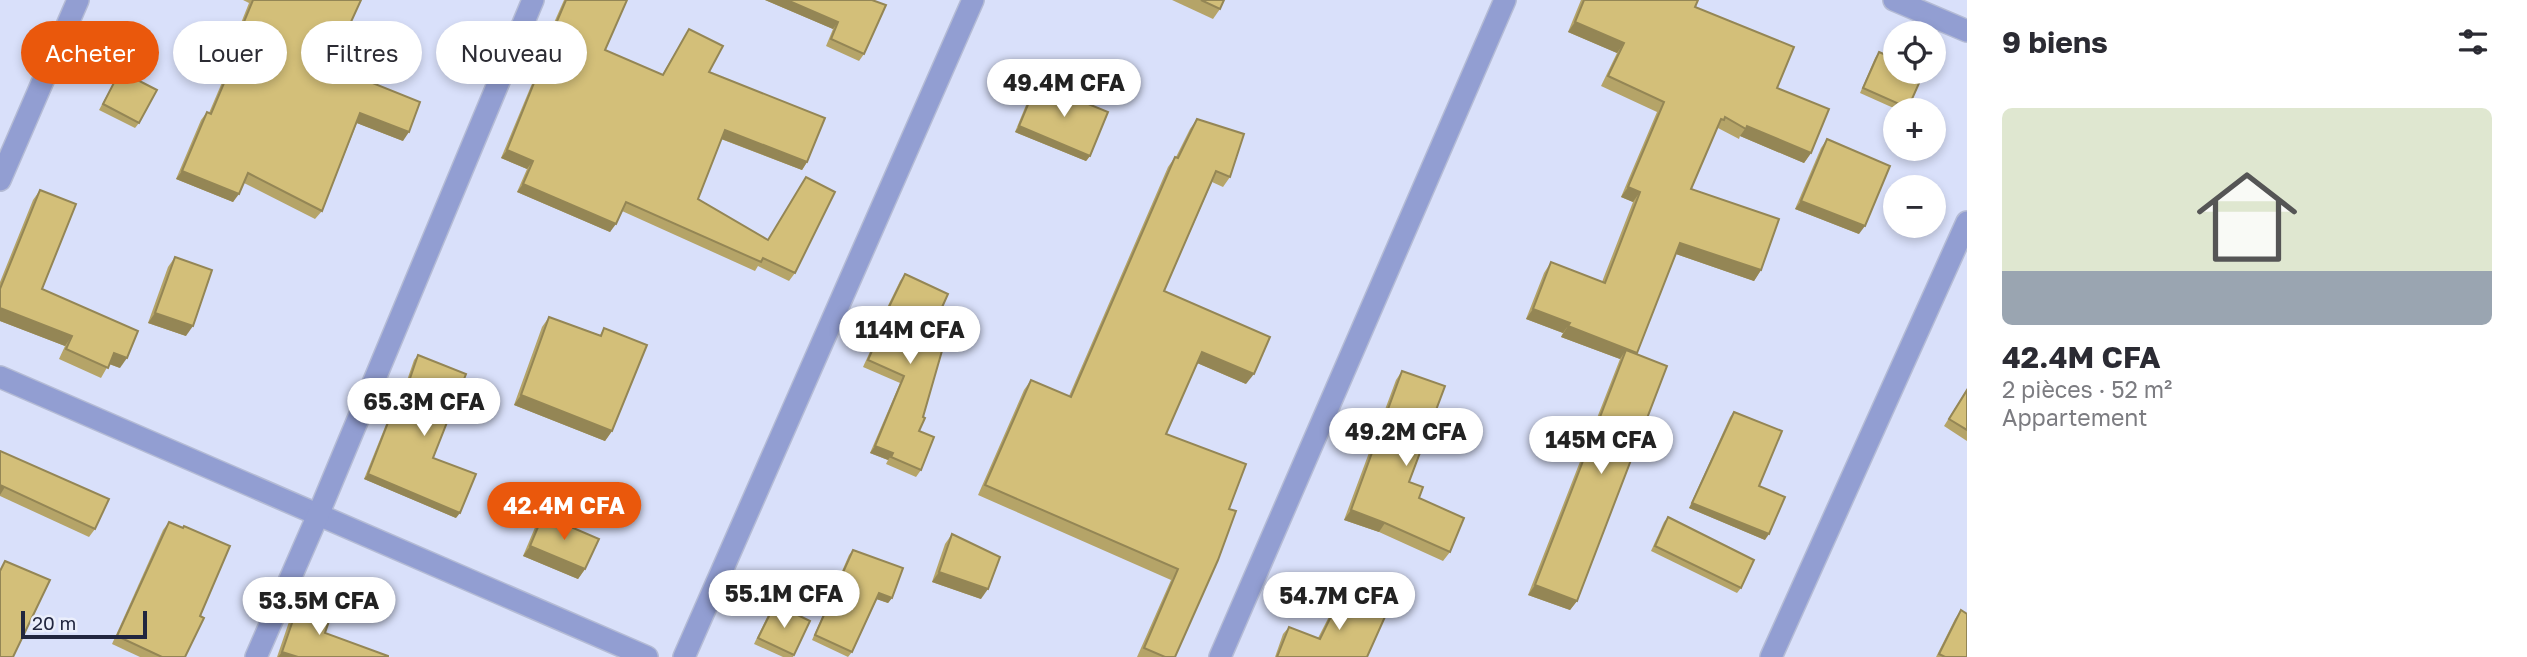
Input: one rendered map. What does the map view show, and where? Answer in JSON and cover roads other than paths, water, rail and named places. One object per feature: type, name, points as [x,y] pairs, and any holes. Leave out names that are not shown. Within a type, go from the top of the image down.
[{"type":"street","points":[[0,180],[78,0]]},
{"type":"street","points":[[256,657],[533,0]]},
{"type":"street","points":[[684,657],[973,0]]},
{"type":"street","points":[[1220,657],[1505,0]]},
{"type":"street","points":[[1894,0],[1967,31]]},
{"type":"street","points":[[1771,657],[1967,222]]},
{"type":"street","points":[[0,377],[647,657]]}]
